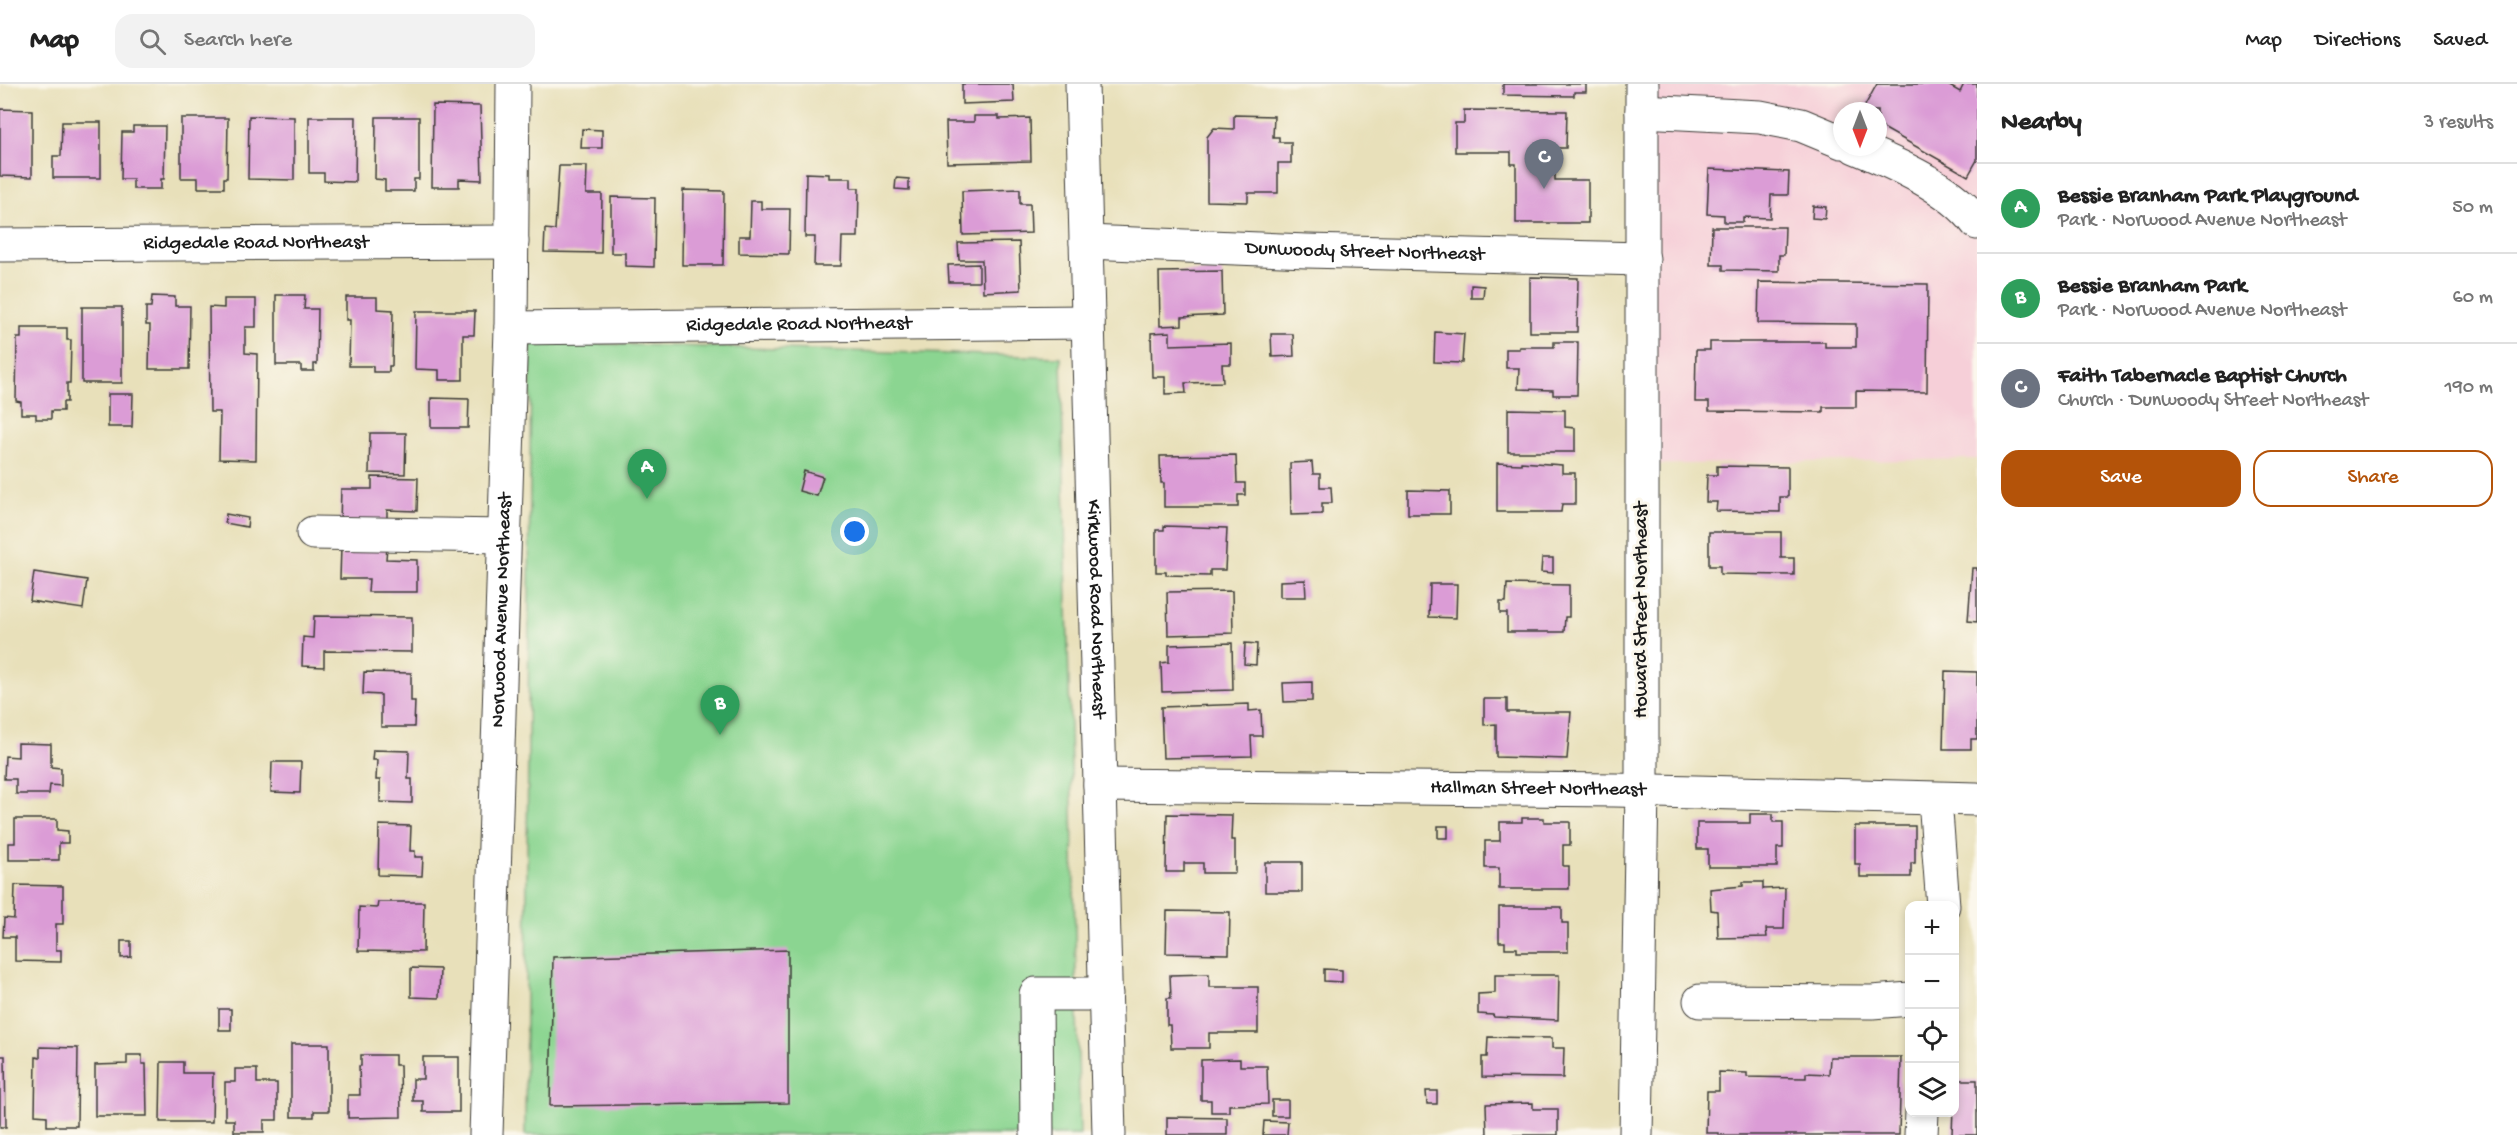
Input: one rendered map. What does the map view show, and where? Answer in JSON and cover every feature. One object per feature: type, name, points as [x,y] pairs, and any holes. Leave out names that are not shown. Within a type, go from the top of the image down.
[{"type":"street","name":"Norwood Avenue Northeast","points":[[486,1135],[511,328],[513,84]]},
{"type":"street","name":"Kirkwood Road Northeast","points":[[1082,84],[1109,1135]]},
{"type":"street","points":[[1641,97],[1801,125],[1833,137]]},
{"type":"street","name":"Howard Street Northeast","points":[[1636,1135],[1642,791],[1641,97]]},
{"type":"street","points":[[1874,156],[1925,181],[1950,198],[1977,224]]},
{"type":"street","name":"Ridgedale Road Northeast","points":[[0,245],[512,242]]},
{"type":"street","name":"Dunwoody Street Northeast","points":[[1086,242],[1307,251],[1643,259]]},
{"type":"street","name":"Ridgedale Road Northeast","points":[[511,328],[1088,322]]},
{"type":"street","points":[[313,533],[505,536]]},
{"type":"street","name":"Hallman Street Northeast","points":[[1100,785],[1642,791],[1977,799]]},
{"type":"street","points":[[1935,799],[1943,901]]},
{"type":"street","points":[[1037,1135],[1036,994],[1106,994]]},
{"type":"street","points":[[1700,1001],[1872,1002],[1905,999]]},
{"type":"street","points":[[1921,1135],[1922,1117]]},
{"type":"shaded area","points":[[1629,84],[1977,84],[1977,459],[1631,465]]},
{"type":"green space","points":[[531,342],[1061,357],[1080,1135],[525,1135]]},
{"type":"building","points":[[962,84],[1013,84],[1014,102],[962,104]]},
{"type":"building","points":[[1503,84],[1586,84],[1586,92],[1574,92],[1574,96],[1503,95]]},
{"type":"building","points":[[1877,84],[1946,84],[1960,92],[1964,84],[1977,84],[1977,160],[1968,176],[1887,130],[1887,102],[1867,102]]},
{"type":"building","points":[[433,105],[480,106],[482,180],[459,179],[459,187],[432,187]]},
{"type":"building","points":[[0,109],[32,110],[32,177],[0,176]]},
{"type":"building","points":[[1464,110],[1567,111],[1566,148],[1555,148],[1555,180],[1588,180],[1588,223],[1516,223],[1516,164],[1511,164],[1511,152],[1455,152],[1455,123],[1464,123]]},
{"type":"building","points":[[1234,115],[1274,116],[1273,137],[1279,137],[1279,142],[1291,142],[1291,163],[1278,163],[1278,193],[1248,193],[1248,202],[1207,201],[1207,137],[1214,128],[1234,129]]},
{"type":"building","points":[[249,116],[294,117],[294,180],[248,179]]},
{"type":"building","points":[[974,116],[999,116],[999,119],[1030,118],[1031,161],[947,163],[946,122],[974,122]]},
{"type":"building","points":[[309,117],[356,117],[355,182],[324,181],[324,173],[309,173]]},
{"type":"building","points":[[376,117],[419,117],[419,179],[414,179],[414,191],[385,191],[385,180],[375,179]]},
{"type":"building","points":[[181,118],[228,118],[227,178],[224,178],[224,188],[198,188],[198,178],[181,178]]},
{"type":"building","points":[[62,122],[101,122],[101,178],[53,178],[53,156],[61,156]]},
{"type":"building","points":[[133,126],[165,126],[164,179],[161,179],[161,189],[133,189],[133,179],[121,179],[122,132],[133,132]]},
{"type":"building","points":[[582,129],[602,130],[602,148],[581,148]]},
{"type":"building","points":[[559,166],[587,166],[586,194],[602,194],[601,253],[544,252],[545,229],[555,230]]},
{"type":"building","points":[[1709,169],[1789,172],[1788,195],[1771,195],[1770,218],[1743,217],[1743,222],[1724,222],[1724,215],[1707,214]]},
{"type":"building","points":[[806,173],[829,174],[829,178],[851,178],[851,188],[859,188],[858,237],[842,237],[841,266],[814,266],[815,237],[805,237]]},
{"type":"building","points":[[896,178],[909,179],[909,190],[895,189]]},
{"type":"building","points":[[1020,189],[1020,204],[1030,204],[1031,233],[963,235],[962,191]]},
{"type":"building","points":[[683,190],[724,191],[723,265],[682,265]]},
{"type":"building","points":[[611,197],[655,198],[654,267],[625,266],[625,253],[611,253]]},
{"type":"building","points":[[751,201],[761,201],[761,209],[790,209],[789,254],[739,253],[739,236],[750,236]]},
{"type":"building","points":[[1813,206],[1826,207],[1825,219],[1812,218]]},
{"type":"building","points":[[1712,227],[1785,227],[1784,255],[1779,255],[1779,271],[1723,270],[1723,265],[1711,265]]},
{"type":"building","points":[[1019,242],[1021,290],[983,292],[982,260],[959,260],[958,243]]},
{"type":"building","points":[[979,264],[979,282],[949,282],[948,265]]},
{"type":"building","points":[[1222,271],[1223,315],[1182,317],[1182,325],[1160,326],[1159,272]]},
{"type":"building","points":[[1530,277],[1578,278],[1577,332],[1530,332]]},
{"type":"building","points":[[1759,282],[1928,284],[1927,392],[1856,391],[1856,407],[1823,407],[1823,412],[1709,411],[1709,402],[1695,402],[1696,350],[1710,350],[1710,342],[1825,342],[1825,347],[1856,347],[1856,324],[1758,323]]},
{"type":"building","points":[[1471,285],[1484,286],[1483,298],[1471,298]]},
{"type":"building","points":[[276,295],[305,295],[304,309],[318,309],[317,364],[314,364],[314,371],[301,371],[301,365],[276,365]]},
{"type":"building","points":[[152,296],[175,297],[175,306],[190,306],[189,369],[149,369],[150,325],[146,325],[146,307],[151,307]]},
{"type":"building","points":[[346,297],[377,297],[377,309],[393,310],[392,366],[389,366],[389,372],[373,372],[373,366],[349,366],[350,320],[346,320]]},
{"type":"building","points":[[224,299],[256,299],[256,327],[245,327],[245,353],[257,354],[256,460],[219,459],[220,412],[210,412],[209,307],[224,308]]},
{"type":"building","points":[[82,307],[122,307],[122,383],[82,383]]},
{"type":"building","points":[[416,311],[475,311],[474,335],[463,335],[463,380],[439,380],[439,370],[415,369]]},
{"type":"building","points":[[21,328],[67,328],[67,340],[71,340],[67,402],[63,402],[63,411],[51,411],[51,419],[36,419],[36,414],[21,414],[21,402],[16,401],[17,338],[21,338]]},
{"type":"building","points":[[1170,332],[1170,345],[1231,343],[1231,364],[1222,364],[1223,382],[1185,383],[1186,393],[1165,394],[1165,377],[1152,377],[1151,333]]},
{"type":"building","points":[[1435,332],[1464,334],[1462,363],[1434,362]]},
{"type":"building","points":[[1271,334],[1293,334],[1294,356],[1272,357]]},
{"type":"building","points":[[1554,342],[1578,342],[1577,395],[1553,395],[1553,390],[1518,389],[1519,368],[1506,368],[1506,349],[1554,347]]},
{"type":"building","points":[[108,394],[133,394],[132,427],[108,427]]},
{"type":"building","points":[[431,398],[469,399],[468,428],[431,428]]},
{"type":"building","points":[[1508,409],[1565,410],[1565,427],[1575,428],[1575,452],[1508,452]]},
{"type":"building","points":[[370,433],[406,433],[405,474],[369,473]]},
{"type":"building","points":[[1236,455],[1237,483],[1245,483],[1245,495],[1238,495],[1238,507],[1164,507],[1164,483],[1161,483],[1160,456]]},
{"type":"building","points":[[1312,462],[1313,474],[1320,474],[1320,487],[1331,487],[1332,503],[1322,503],[1322,514],[1291,515],[1290,463]]},
{"type":"building","points":[[1521,462],[1562,465],[1562,473],[1575,473],[1575,504],[1562,504],[1561,512],[1497,512],[1497,463],[1521,464]]},
{"type":"building","points":[[1717,466],[1788,467],[1788,497],[1780,497],[1780,512],[1716,511],[1717,502],[1706,502],[1707,475],[1717,475]]},
{"type":"building","points":[[804,471],[823,477],[817,496],[799,491]]},
{"type":"building","points":[[372,477],[418,478],[417,511],[387,510],[387,523],[340,522],[341,489],[372,489]]},
{"type":"building","points":[[1408,490],[1450,491],[1450,514],[1408,514]]},
{"type":"building","points":[[226,514],[248,518],[247,527],[225,523]]},
{"type":"building","points":[[1164,526],[1227,528],[1225,570],[1210,570],[1210,576],[1166,575],[1166,572],[1156,572],[1156,530],[1164,530]]},
{"type":"building","points":[[1709,532],[1781,532],[1781,558],[1794,558],[1794,575],[1720,574],[1720,566],[1709,566]]},
{"type":"building","points":[[341,546],[387,547],[386,559],[417,560],[417,592],[368,592],[369,579],[340,579]]},
{"type":"building","points":[[1542,558],[1553,558],[1553,573],[1541,572]]},
{"type":"building","points":[[1972,568],[1977,568],[1977,622],[1968,621]]},
{"type":"building","points":[[34,572],[87,580],[83,609],[30,601]]},
{"type":"building","points":[[1305,580],[1306,597],[1280,597],[1280,581]]},
{"type":"building","points":[[1430,584],[1457,584],[1456,618],[1429,617]]},
{"type":"building","points":[[1507,584],[1569,585],[1569,617],[1565,617],[1564,632],[1507,632],[1507,613],[1500,613],[1500,602],[1506,602]]},
{"type":"building","points":[[1232,591],[1233,633],[1168,635],[1167,592]]},
{"type":"building","points":[[314,616],[412,617],[412,652],[324,651],[324,667],[302,666],[303,637],[313,638]]},
{"type":"building","points":[[1232,643],[1233,690],[1162,692],[1161,663],[1169,662],[1169,645]]},
{"type":"building","points":[[1245,643],[1257,644],[1256,665],[1244,664]]},
{"type":"building","points":[[1945,671],[1977,672],[1977,739],[1971,739],[1971,749],[1943,749]]},
{"type":"building","points":[[364,672],[411,673],[411,701],[415,701],[414,727],[381,727],[381,695],[363,694]]},
{"type":"building","points":[[1312,682],[1312,701],[1284,702],[1283,683]]},
{"type":"building","points":[[1484,699],[1507,699],[1507,712],[1571,712],[1567,759],[1496,757],[1496,724],[1484,725]]},
{"type":"building","points":[[1249,704],[1249,711],[1261,710],[1262,736],[1251,736],[1252,756],[1163,758],[1161,707]]},
{"type":"building","points":[[18,743],[51,744],[51,767],[61,768],[61,786],[50,785],[49,794],[16,794],[16,779],[4,779],[5,756],[18,757]]},
{"type":"building","points":[[373,750],[409,751],[408,779],[412,779],[412,803],[380,802],[380,780],[376,780],[377,760],[372,760]]},
{"type":"building","points":[[272,762],[301,762],[300,793],[271,792]]},
{"type":"building","points":[[1167,814],[1232,815],[1231,840],[1235,840],[1235,873],[1203,873],[1203,863],[1184,863],[1184,872],[1166,872]]},
{"type":"building","points":[[1750,814],[1773,814],[1773,822],[1783,822],[1783,848],[1777,848],[1777,867],[1708,867],[1708,849],[1697,849],[1697,823],[1750,823]]},
{"type":"building","points":[[1522,818],[1544,818],[1544,822],[1570,822],[1570,845],[1563,845],[1563,866],[1569,866],[1569,889],[1499,889],[1499,868],[1485,868],[1485,841],[1500,841],[1500,822],[1522,822]]},
{"type":"building","points":[[15,819],[57,819],[57,830],[68,831],[68,843],[59,843],[59,860],[9,860],[9,843],[15,843]]},
{"type":"building","points":[[379,825],[411,826],[410,851],[415,851],[415,857],[423,857],[422,876],[378,875]]},
{"type":"building","points":[[1438,826],[1448,826],[1448,838],[1438,838]]},
{"type":"building","points":[[1855,826],[1915,826],[1915,863],[1911,863],[1911,877],[1860,877],[1860,864],[1855,864]]},
{"type":"building","points":[[1265,862],[1302,862],[1302,892],[1265,892]]},
{"type":"building","points":[[1743,882],[1763,882],[1763,889],[1785,888],[1784,929],[1766,929],[1767,937],[1718,938],[1717,911],[1711,910],[1710,889],[1743,886]]},
{"type":"building","points":[[15,885],[63,886],[63,924],[56,924],[56,950],[61,950],[61,962],[15,961],[15,937],[3,937],[4,918],[14,919]]},
{"type":"building","points":[[378,902],[424,902],[423,952],[358,951],[359,907],[377,908]]},
{"type":"building","points":[[1499,907],[1562,907],[1562,923],[1568,923],[1568,952],[1517,952],[1517,948],[1505,948],[1505,942],[1499,942]]},
{"type":"building","points":[[1167,911],[1230,912],[1229,954],[1166,953]]},
{"type":"building","points":[[121,941],[131,941],[131,957],[121,958]]},
{"type":"building","points":[[788,950],[788,1103],[550,1106],[553,957]]},
{"type":"building","points":[[411,968],[440,969],[439,998],[411,997]]},
{"type":"building","points":[[1324,969],[1342,970],[1342,982],[1324,981]]},
{"type":"building","points":[[1209,974],[1209,987],[1258,987],[1258,1033],[1209,1033],[1209,1048],[1171,1048],[1170,1025],[1167,1025],[1167,998],[1171,998],[1170,975]]},
{"type":"building","points":[[1495,975],[1559,975],[1558,1020],[1478,1014],[1478,994],[1495,993]]},
{"type":"building","points":[[219,1009],[231,1009],[231,1030],[219,1030]]},
{"type":"building","points":[[1488,1037],[1552,1038],[1552,1048],[1564,1048],[1563,1078],[1482,1077],[1482,1057],[1487,1057]]},
{"type":"building","points":[[291,1044],[329,1044],[329,1111],[314,1111],[314,1117],[291,1117]]},
{"type":"building","points":[[40,1047],[78,1048],[77,1126],[47,1126],[47,1116],[35,1115],[36,1057],[40,1058]]},
{"type":"building","points":[[127,1055],[142,1055],[142,1064],[146,1064],[147,1116],[95,1116],[95,1065],[127,1064]]},
{"type":"building","points":[[361,1055],[395,1055],[395,1065],[400,1065],[401,1117],[348,1118],[348,1095],[360,1095]]},
{"type":"building","points":[[0,1056],[5,1056],[6,1127],[0,1127]]},
{"type":"building","points":[[423,1057],[459,1057],[459,1112],[423,1112],[423,1101],[413,1101],[413,1079],[423,1079]]},
{"type":"building","points":[[1830,1057],[1901,1057],[1899,1135],[1719,1135],[1719,1133],[1706,1133],[1707,1091],[1719,1091],[1719,1072],[1747,1073],[1747,1077],[1806,1078],[1806,1073],[1829,1074]]},
{"type":"building","points":[[1240,1059],[1240,1066],[1267,1066],[1268,1104],[1229,1105],[1229,1112],[1211,1112],[1211,1100],[1201,1100],[1201,1060]]},
{"type":"building","points":[[161,1062],[183,1062],[183,1073],[213,1073],[212,1122],[160,1122]]},
{"type":"building","points":[[235,1069],[257,1069],[257,1083],[277,1083],[277,1120],[264,1120],[264,1132],[234,1132],[234,1120],[225,1120],[225,1082],[235,1082]]},
{"type":"building","points":[[1959,1080],[1977,1080],[1977,1135],[1952,1135],[1953,1117],[1959,1117]]},
{"type":"building","points":[[1426,1091],[1437,1091],[1437,1104],[1427,1104]]},
{"type":"building","points":[[1272,1100],[1288,1100],[1288,1116],[1272,1116]]},
{"type":"building","points":[[1533,1103],[1533,1109],[1558,1109],[1558,1135],[1487,1135],[1486,1104]]},
{"type":"building","points":[[1167,1117],[1227,1118],[1227,1135],[1167,1135]]},
{"type":"building","points":[[1264,1121],[1288,1122],[1287,1135],[1263,1135]]},
{"type":"place","name":"Faith Tabernacle Baptist Church","points":[[1544,189]]},
{"type":"place","name":"Bessie Branham Park Playground","points":[[647,499]]},
{"type":"place","name":"Bessie Branham Park","points":[[720,735]]}]
